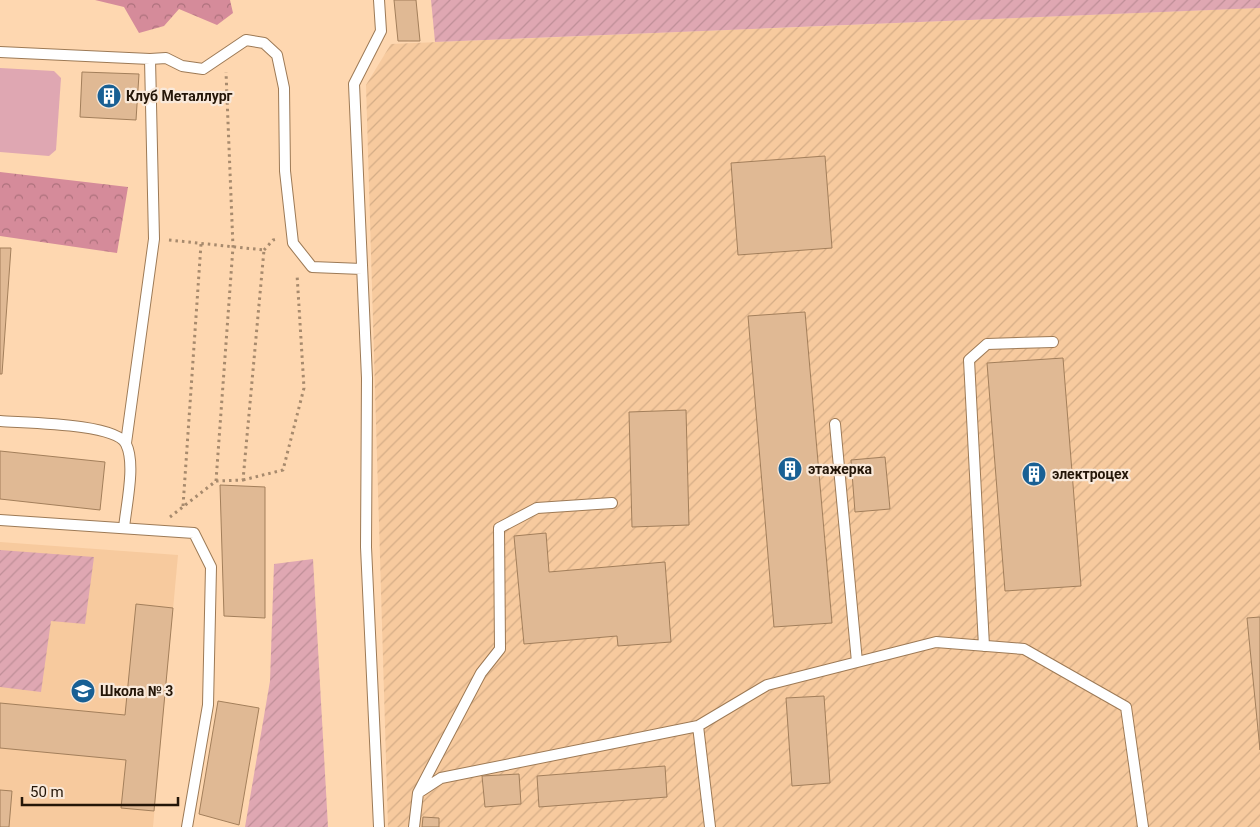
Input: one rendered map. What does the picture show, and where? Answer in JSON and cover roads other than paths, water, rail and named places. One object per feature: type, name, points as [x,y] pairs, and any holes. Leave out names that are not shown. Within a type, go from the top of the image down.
[{"type":"lane","points":[[379,0],[381,31],[354,84],[367,378],[366,547],[379,827]]},
{"type":"lane","points":[[0,52],[150,59],[166,58],[182,66],[203,69],[246,40],[264,43],[277,55],[284,88],[285,171],[293,243],[312,267],[362,270]]},
{"type":"lane","points":[[124,528],[130,467],[126,443],[154,238],[150,59]]},
{"type":"lane","points":[[984,646],[969,360],[987,344],[1053,342]]},
{"type":"lane","points":[[0,421],[93,428],[117,433],[126,443]]},
{"type":"lane","points":[[835,424],[857,662]]},
{"type":"lane","points":[[414,827],[418,793],[481,673],[500,649],[499,528],[537,508],[612,502]]},
{"type":"lane","points":[[0,520],[194,533],[211,567],[208,705],[188,827]]},
{"type":"lane","points":[[418,793],[441,778],[698,726],[767,684],[936,642],[1024,649],[1126,707],[1142,827]]},
{"type":"lane","points":[[698,726],[710,827]]},
{"type":"place","name":"Клуб Металлург","points":[[109,96]]},
{"type":"place","name":"этажерка","points":[[790,469]]},
{"type":"place","name":"электроцех","points":[[1034,474]]},
{"type":"place","name":"Школа № 3","points":[[83,691]]}]
